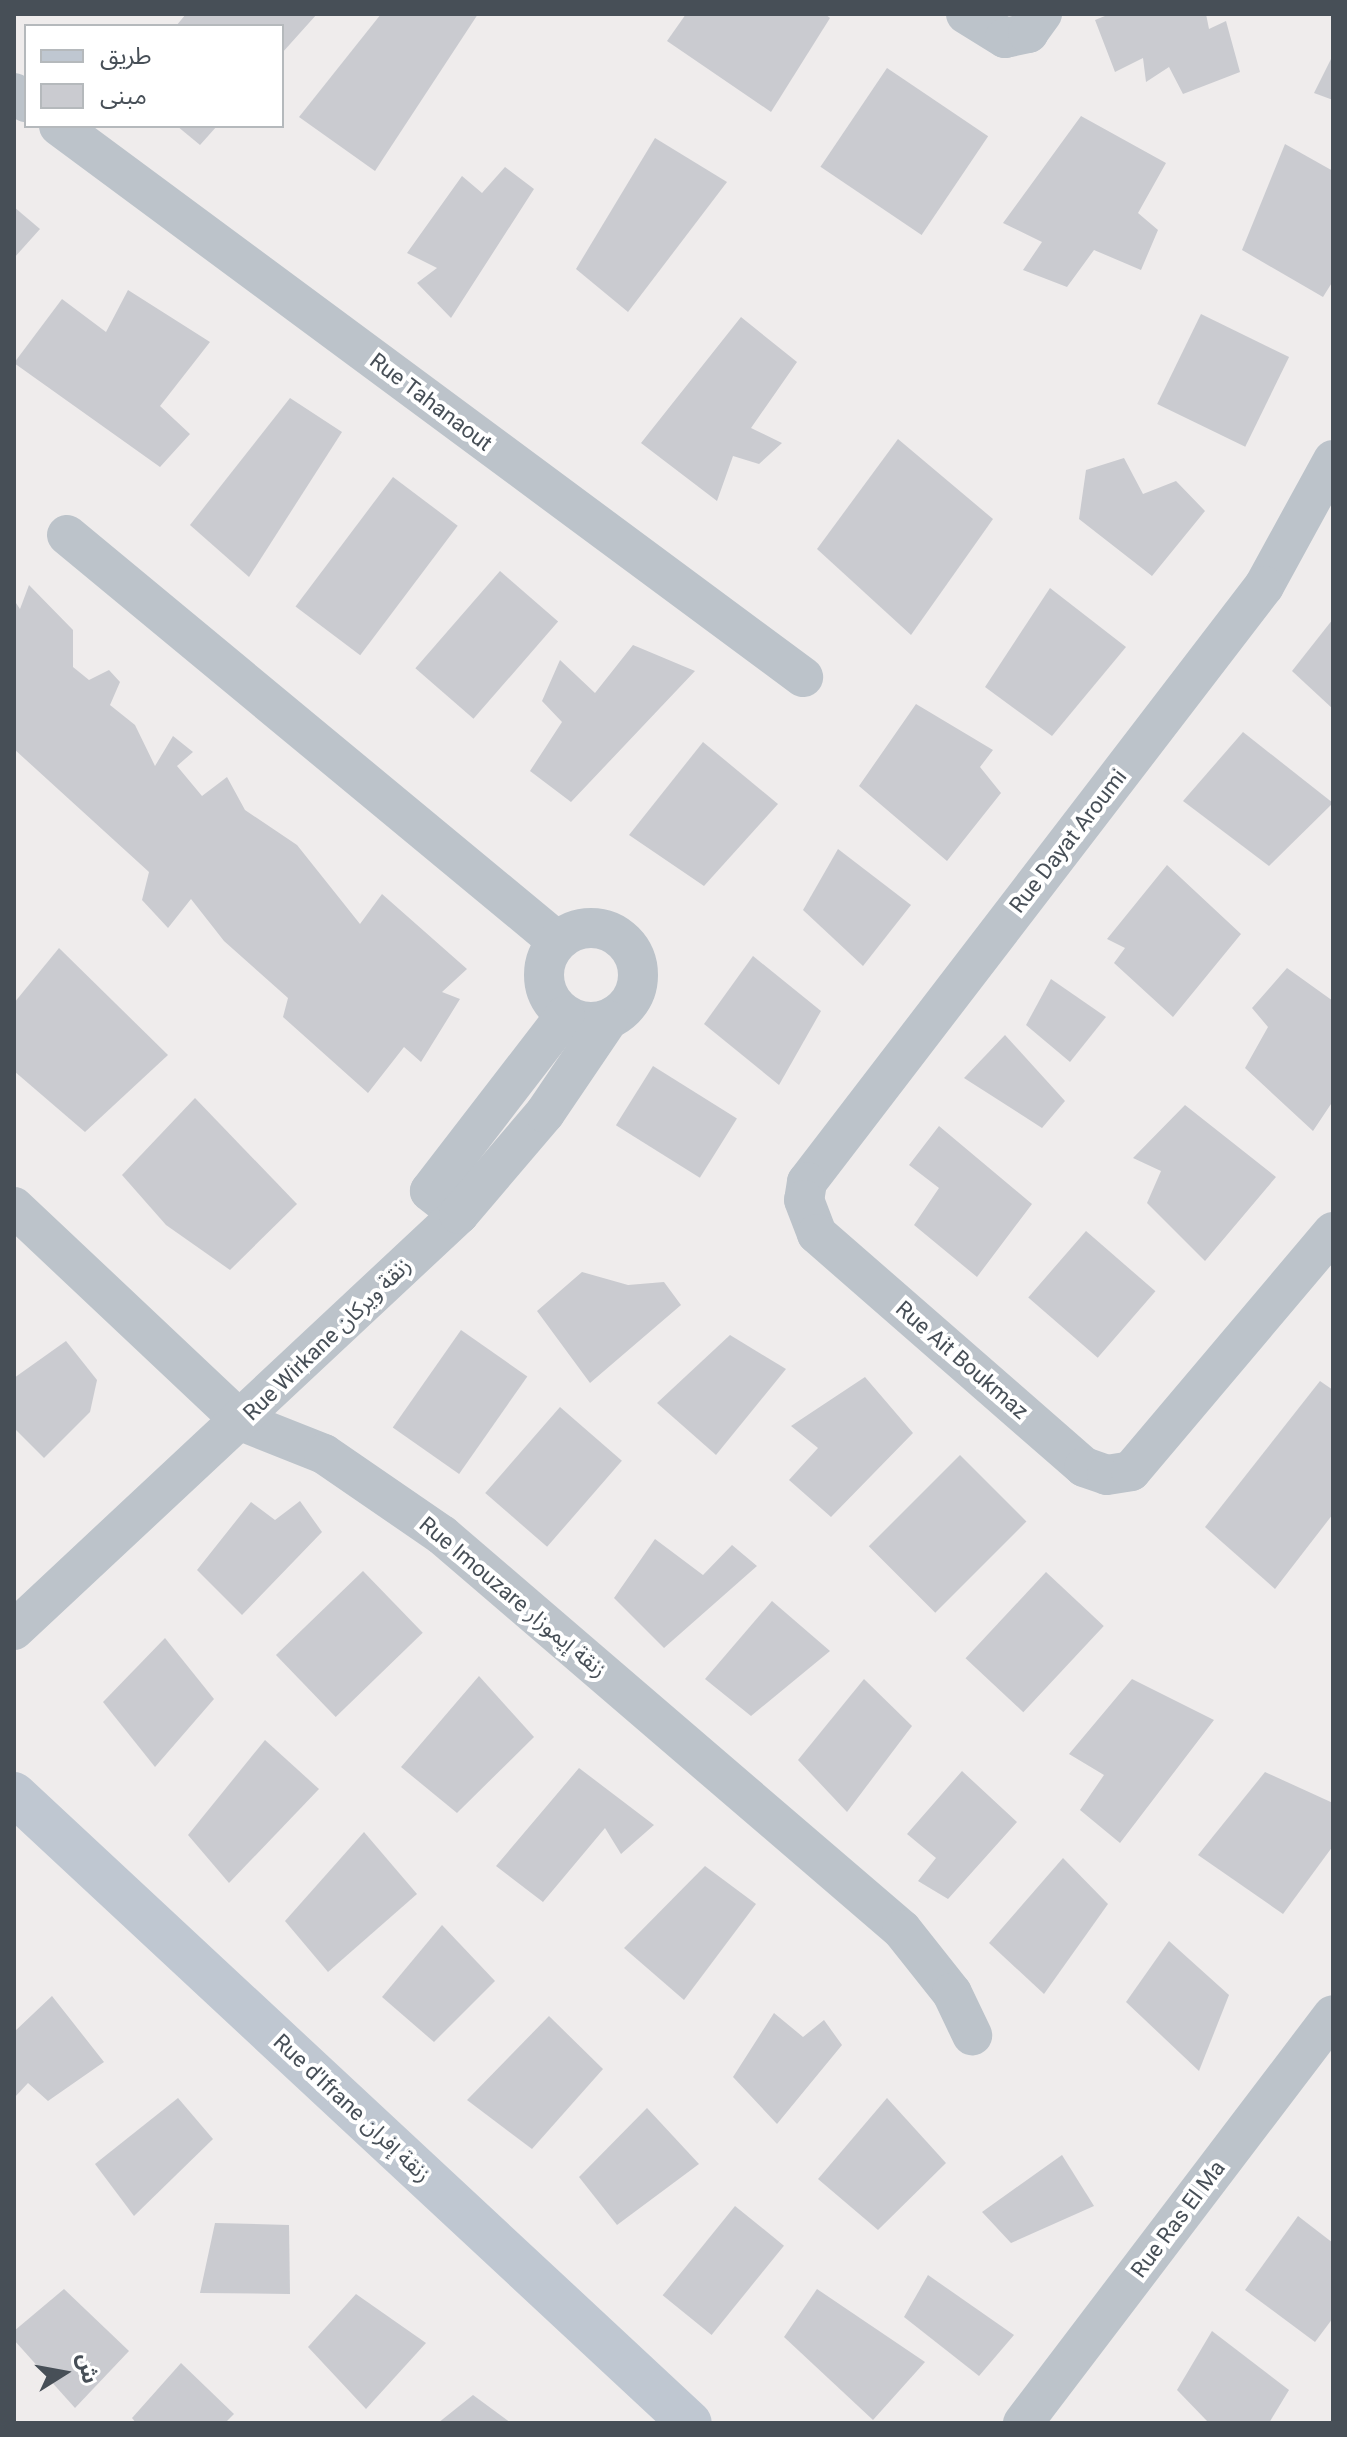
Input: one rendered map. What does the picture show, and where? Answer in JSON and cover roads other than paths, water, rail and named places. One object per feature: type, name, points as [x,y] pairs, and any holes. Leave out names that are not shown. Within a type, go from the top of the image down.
[{"type":"street","points":[[966,14],[1005,38],[1035,23]]},
{"type":"street","name":"Rue Tahanaout","points":[[62,128],[803,677]]},
{"type":"street","name":"Rue Dayat Aroumi","points":[[807,1218],[807,1182],[1264,586],[1333,460]]},
{"type":"street","points":[[67,535],[557,941]]},
{"type":"street","points":[[596,927],[616,934],[630,949],[636,989],[626,1008],[608,1020],[586,1023],[565,1016],[543,980],[545,959],[557,941],[574,930],[596,927]]},
{"type":"street","points":[[445,1202],[512,1082],[565,1016]]},
{"type":"street","name":"Rue Wirkane زنقة ويركان","points":[[14,1630],[241,1421],[445,1202],[545,1113],[608,1020]]},
{"type":"street","points":[[512,1082],[545,1113]]},
{"type":"street","name":"Rue Imouzare زنقة إيموزار","points":[[14,1207],[241,1421],[324,1454],[442,1535],[902,1930],[952,1993],[972,2035]]},
{"type":"street","name":"Rue Ait Boukmaz","points":[[807,1218],[817,1234],[1084,1467],[1107,1475],[1131,1471],[1333,1232]]},
{"type":"street","name":"Rue d'Ifrane زنقة إفران","points":[[14,1794],[690,2423]]},
{"type":"street","name":"Rue Ras El Ma","points":[[1023,2423],[1333,2015]]}]
